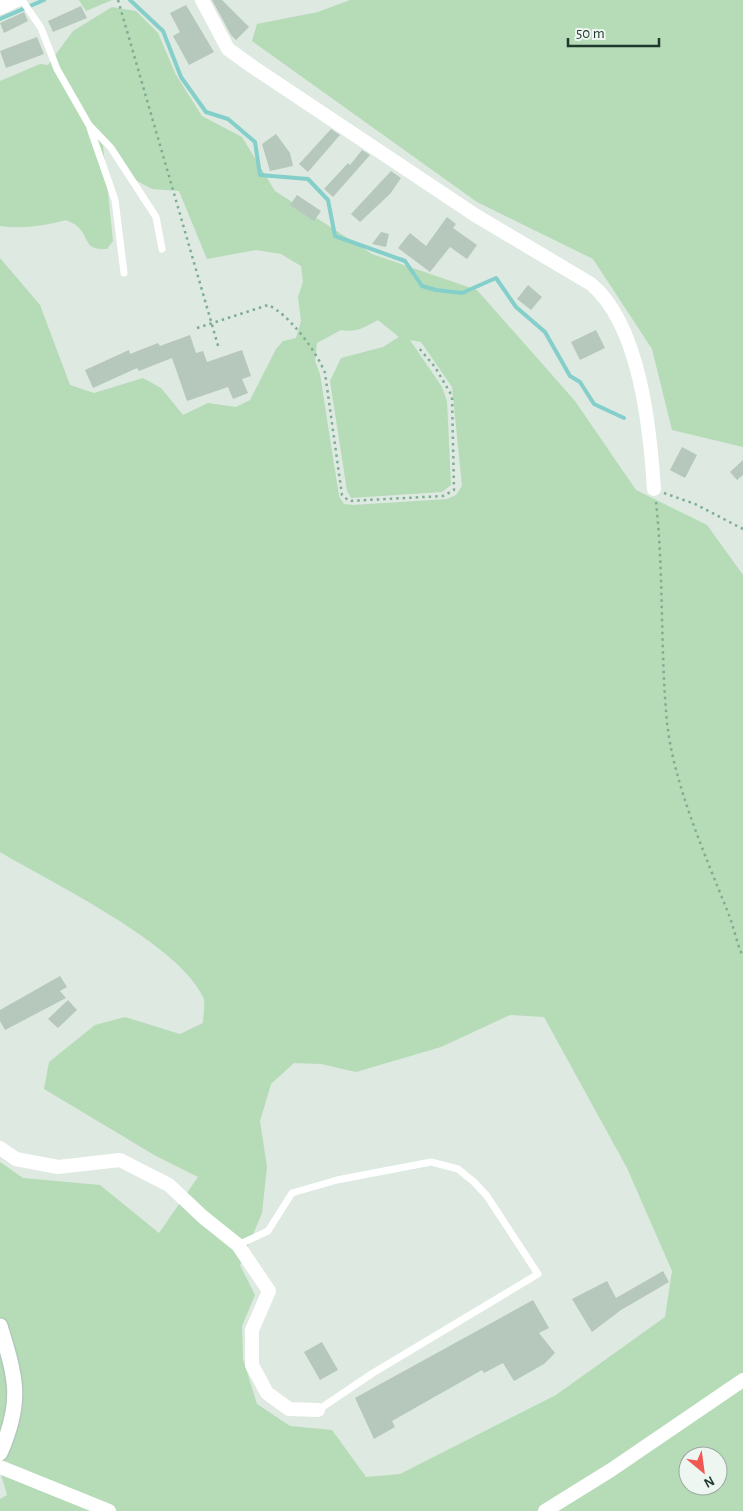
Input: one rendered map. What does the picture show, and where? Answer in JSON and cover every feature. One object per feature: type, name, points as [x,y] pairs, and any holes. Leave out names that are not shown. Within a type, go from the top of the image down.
[{"type":"street","points":[[0,8],[16,0]]},
{"type":"street","points":[[202,0],[228,48],[253,67],[475,215],[591,284],[604,294],[619,318],[636,366],[650,435],[654,489]]},
{"type":"street","points":[[0,1148],[16,1159],[58,1167],[120,1160],[169,1185],[202,1217],[238,1245],[269,1291],[252,1330],[252,1365],[267,1393],[289,1409],[318,1410]]},
{"type":"street","points":[[0,1326],[16,1391],[15,1411],[0,1453]]},
{"type":"street","points":[[545,1511],[611,1470],[743,1380]]},
{"type":"street","points":[[0,1467],[109,1511]]},
{"type":"lane","points":[[22,0],[41,28],[57,69],[89,125],[115,200],[124,272]]},
{"type":"lane","points":[[89,125],[111,148],[156,217],[162,249]]},
{"type":"lane","points":[[238,1245],[268,1231],[292,1193],[337,1180],[431,1162],[458,1169],[474,1182],[486,1196],[538,1274],[373,1373],[318,1410]]},
{"type":"path","points":[[118,0],[219,349]]},
{"type":"path","points":[[197,328],[268,305],[280,310],[321,361],[325,373],[342,495],[349,501],[443,496],[454,490],[452,396],[435,367],[418,348]]},
{"type":"path","points":[[743,529],[695,504],[654,489],[660,545],[662,642],[666,706],[672,751],[700,843],[734,928],[737,945],[743,957]]},
{"type":"green space","points":[[79,0],[112,0],[86,11]]},
{"type":"green space","points":[[350,0],[743,0],[743,447],[672,430],[652,349],[593,259],[477,202],[252,41],[257,24],[318,12]]},
{"type":"green space","points":[[112,7],[136,11],[158,33],[176,75],[202,116],[242,137],[275,191],[372,254],[477,290],[575,401],[636,490],[707,525],[743,575],[743,1511],[0,1511],[0,1499],[7,1495],[0,1471],[0,1162],[23,1178],[100,1185],[159,1233],[198,1177],[156,1156],[44,1089],[49,1062],[95,1025],[125,1017],[180,1034],[203,1023],[204,1000],[190,977],[168,956],[142,936],[112,916],[0,852],[0,258],[40,305],[70,385],[94,393],[143,378],[161,388],[183,415],[208,403],[236,407],[250,400],[276,349],[283,341],[296,338],[301,321],[298,297],[303,282],[301,266],[281,254],[256,250],[207,259],[179,191],[152,189],[137,181],[103,145],[113,241],[107,249],[94,248],[76,225],[66,220],[33,226],[0,226],[0,81],[40,64],[48,65],[73,31]],"holes":[[[378,320],[399,337],[383,347],[341,358],[330,381],[347,491],[351,498],[442,492],[451,485],[447,401],[442,387],[410,340],[421,342],[452,387],[462,486],[456,495],[447,499],[344,504],[339,496],[320,374],[315,361],[317,343],[341,330],[356,330]],[[510,1015],[544,1017],[627,1168],[672,1271],[665,1317],[556,1395],[400,1474],[366,1477],[332,1430],[290,1426],[257,1404],[243,1359],[242,1326],[255,1295],[240,1265],[262,1213],[267,1167],[260,1121],[271,1084],[294,1063],[321,1064],[356,1072],[441,1047]]]},
{"type":"building","points":[[212,0],[222,0],[249,27],[236,40],[231,35]]},
{"type":"building","points":[[186,5],[214,52],[189,65],[173,36],[180,32],[170,13]]},
{"type":"building","points":[[81,6],[87,18],[53,32],[48,21]]},
{"type":"building","points":[[24,12],[28,21],[4,33],[0,23]]},
{"type":"building","points":[[37,37],[44,54],[6,68],[0,51]]},
{"type":"building","points":[[331,129],[340,135],[308,172],[299,164]]},
{"type":"building","points":[[276,134],[290,153],[293,166],[270,171],[262,144]]},
{"type":"building","points":[[362,150],[370,155],[333,197],[324,189],[348,163],[350,165]]},
{"type":"building","points":[[391,171],[401,178],[390,194],[360,222],[351,214]]},
{"type":"building","points":[[297,195],[321,211],[314,221],[290,205]]},
{"type":"building","points":[[447,217],[456,224],[453,228],[477,245],[467,259],[450,247],[430,272],[398,248],[410,233],[426,246]]},
{"type":"building","points":[[381,232],[389,234],[386,247],[372,244]]},
{"type":"building","points":[[528,285],[542,297],[531,310],[517,299]]},
{"type":"building","points":[[596,330],[605,348],[580,360],[571,342]]},
{"type":"building","points":[[190,335],[196,353],[203,351],[207,362],[242,350],[251,376],[242,379],[248,393],[233,399],[228,387],[187,401],[172,358],[139,371],[137,368],[93,388],[85,370],[129,350],[130,354],[158,343],[160,346]]},
{"type":"building","points":[[682,447],[697,455],[685,478],[670,470]]},
{"type":"building","points":[[743,460],[743,475],[737,480],[730,472]]},
{"type":"building","points":[[60,976],[67,987],[60,991],[66,998],[5,1030],[0,1021],[0,1010]]},
{"type":"building","points":[[68,1000],[77,1010],[58,1028],[48,1019]]},
{"type":"building","points":[[663,1271],[669,1282],[621,1310],[592,1332],[572,1299],[607,1281],[616,1298]]},
{"type":"building","points":[[533,1300],[549,1328],[539,1333],[555,1353],[544,1364],[514,1381],[503,1363],[484,1373],[482,1370],[392,1421],[395,1427],[374,1439],[355,1398]]},
{"type":"building","points":[[322,1342],[338,1370],[320,1380],[304,1352]]},
{"type":"waterway","points":[[0,19],[44,0]]},
{"type":"waterway","points":[[130,0],[163,31],[181,77],[206,112],[228,119],[255,142],[260,175],[308,179],[328,200],[335,236],[405,261],[422,286],[436,290],[462,293],[496,278],[516,307],[545,332],[570,376],[580,382],[594,404],[624,418]]}]
